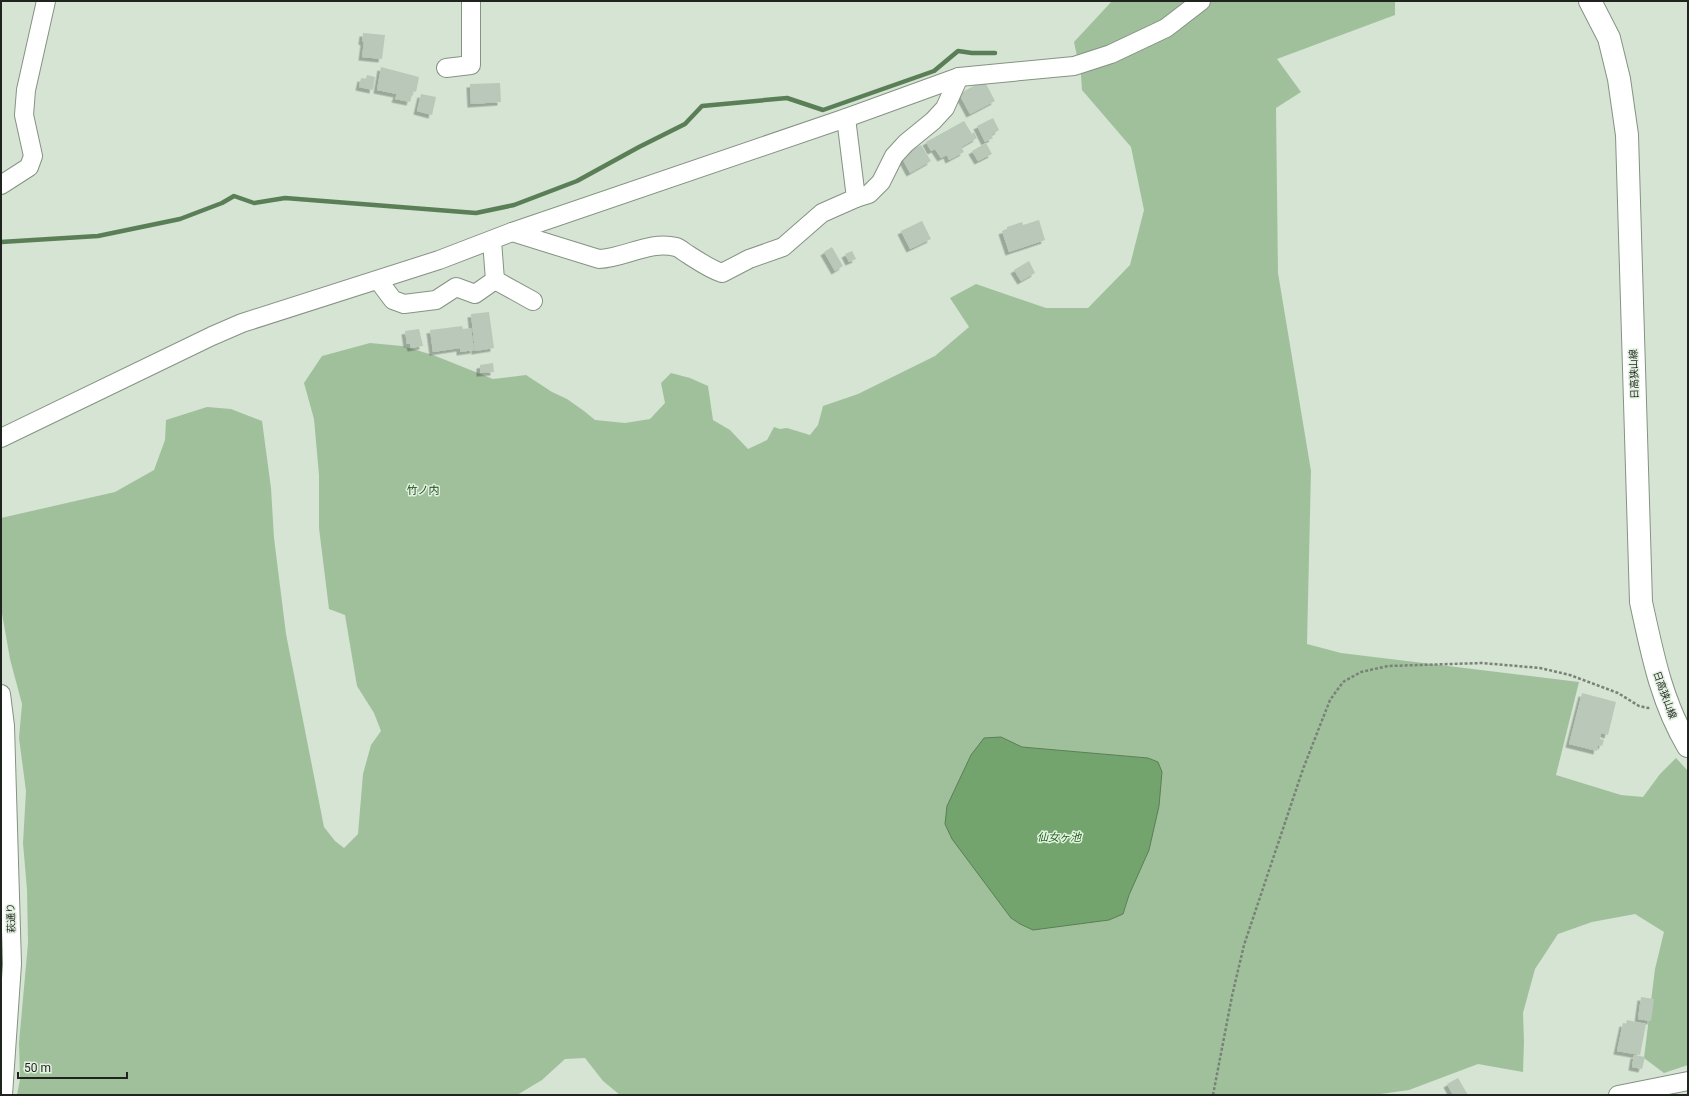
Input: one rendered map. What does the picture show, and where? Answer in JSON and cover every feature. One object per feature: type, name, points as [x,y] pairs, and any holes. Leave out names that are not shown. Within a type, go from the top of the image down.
[{"type":"main road","name":"日高狭山線","points":[[1590,1],[1609,38],[1619,79],[1627,136],[1641,602],[1654,663],[1666,702],[1678,729],[1688,746]]},
{"type":"street","points":[[1,185],[29,167],[32,156],[24,115],[26,90],[46,1]]},
{"type":"street","points":[[446,68],[471,65],[471,1]]},
{"type":"street","points":[[1,438],[242,323],[378,280],[492,241],[512,232],[846,118],[959,77],[1074,66],[1111,54],[1166,28],[1201,1]]},
{"type":"street","points":[[512,232],[599,259],[609,258],[636,249],[661,246],[677,247],[710,269],[722,273],[750,259],[783,247],[822,213],[862,196],[880,182],[887,167],[906,142],[933,121],[944,108],[959,77]]},
{"type":"street","points":[[846,118],[862,196]]},
{"type":"street","points":[[492,241],[495,280]]},
{"type":"street","points":[[378,280],[393,300],[404,304],[436,300],[456,287],[475,294],[495,280]]},
{"type":"street","points":[[495,280],[533,301]]},
{"type":"street","name":"萩通り","points":[[1,694],[5,726],[12,964],[3,1095]]},
{"type":"street","points":[[1618,1095],[1688,1081]]},
{"type":"path","points":[[1213,1095],[1232,996],[1244,945],[1303,768],[1330,700],[1343,682],[1361,672],[1388,666],[1482,663],[1540,668],[1570,675],[1618,693],[1639,706],[1648,708],[1666,702]]},
{"type":"shaded area","points":[[1112,1],[1395,1],[1395,15],[1277,59],[1301,92],[1276,108],[1278,273],[1311,471],[1307,644],[1341,653],[1579,682],[1556,775],[1621,795],[1643,797],[1660,774],[1676,758],[1688,771],[1688,1065],[1664,1073],[1644,1058],[1655,969],[1664,932],[1635,914],[1592,922],[1558,934],[1535,969],[1523,1013],[1523,1072],[1478,1064],[1409,1090],[1373,1095],[620,1095],[603,1081],[585,1058],[565,1059],[542,1080],[517,1095],[17,1095],[20,1079],[19,1043],[28,943],[27,890],[23,843],[26,791],[19,738],[22,704],[10,659],[1,608],[1,518],[115,492],[154,470],[165,440],[166,420],[207,407],[231,409],[262,421],[271,488],[274,538],[286,634],[324,827],[335,841],[344,848],[358,834],[363,774],[371,745],[381,731],[374,713],[357,686],[345,615],[329,609],[319,528],[319,475],[314,419],[304,383],[322,356],[370,343],[402,346],[433,355],[493,379],[526,375],[552,392],[567,399],[595,420],[625,423],[650,419],[665,403],[661,383],[671,373],[690,378],[708,386],[713,420],[730,430],[748,449],[767,440],[774,427],[780,429],[787,428],[810,435],[818,425],[823,406],[858,394],[935,356],[969,327],[950,298],[976,284],[1046,308],[1088,308],[1130,265],[1144,210],[1131,147],[1082,90],[1081,75],[1074,42]],"holes":[[[1001,737],[1022,747],[1148,758],[1158,762],[1129,895],[1123,914],[1033,930],[1011,918]]]},
{"type":"water","name":"仙女ヶ池","points":[[1001,737],[1022,747],[1148,758],[1158,762],[1162,772],[1159,806],[1149,850],[1129,895],[1123,914],[1109,920],[1033,930],[1011,918],[952,839],[945,824],[947,806],[971,755],[984,738]]},
{"type":"building","points":[[363,33],[385,35],[382,59],[362,57],[364,42],[362,41]]},
{"type":"building","points":[[381,67],[419,77],[416,92],[413,91],[410,102],[395,99],[397,94],[377,90]]},
{"type":"building","points":[[367,75],[375,77],[373,90],[359,87],[361,78],[366,79]]},
{"type":"building","points":[[984,80],[995,101],[970,114],[959,94]]},
{"type":"building","points":[[500,83],[501,102],[471,104],[470,84]]},
{"type":"building","points":[[421,94],[436,97],[432,115],[417,111]]},
{"type":"building","points":[[993,118],[999,130],[991,135],[993,138],[985,142],[977,126]]},
{"type":"building","points":[[964,121],[972,134],[974,132],[977,138],[961,147],[964,152],[949,160],[947,155],[941,158],[935,149],[931,151],[926,142]]},
{"type":"building","points":[[986,143],[992,154],[978,161],[972,151]]},
{"type":"building","points":[[921,145],[931,161],[910,173],[901,156]]},
{"type":"building","points":[[1039,220],[1045,240],[1009,252],[1002,231],[1007,229],[1007,227],[1022,222],[1023,225]]},
{"type":"building","points":[[922,221],[931,239],[910,249],[901,231]]},
{"type":"building","points":[[832,247],[843,266],[835,271],[824,252]]},
{"type":"building","points":[[852,251],[856,259],[849,262],[845,254]]},
{"type":"building","points":[[1029,261],[1035,273],[1021,281],[1014,270]]},
{"type":"building","points":[[489,312],[494,348],[475,351],[471,314]]},
{"type":"building","points":[[462,326],[463,329],[471,328],[474,350],[460,352],[460,348],[433,352],[430,330]]},
{"type":"building","points":[[419,329],[423,346],[411,348],[410,344],[407,344],[405,331]]},
{"type":"building","points":[[493,363],[494,372],[480,373],[480,365]]},
{"type":"building","points":[[1582,693],[1616,702],[1608,735],[1601,733],[1600,739],[1604,740],[1602,746],[1598,745],[1597,751],[1569,744]]},
{"type":"building","points":[[1641,997],[1654,999],[1651,1021],[1638,1019]]},
{"type":"building","points":[[1627,1020],[1646,1024],[1640,1055],[1617,1051],[1623,1023],[1626,1024]]},
{"type":"building","points":[[1634,1055],[1645,1057],[1642,1069],[1632,1067]]},
{"type":"building","points":[[1458,1078],[1468,1095],[1453,1095],[1447,1084]]},
{"type":"waterway","points":[[1,242],[98,236],[180,219],[222,203],[234,196],[254,203],[285,198],[476,213],[514,205],[577,181],[685,124],[702,106],[787,98],[823,110],[934,71],[958,51],[972,53],[995,53]]},
{"type":"district","name":"竹ノ内","points":[[423,490]]}]
